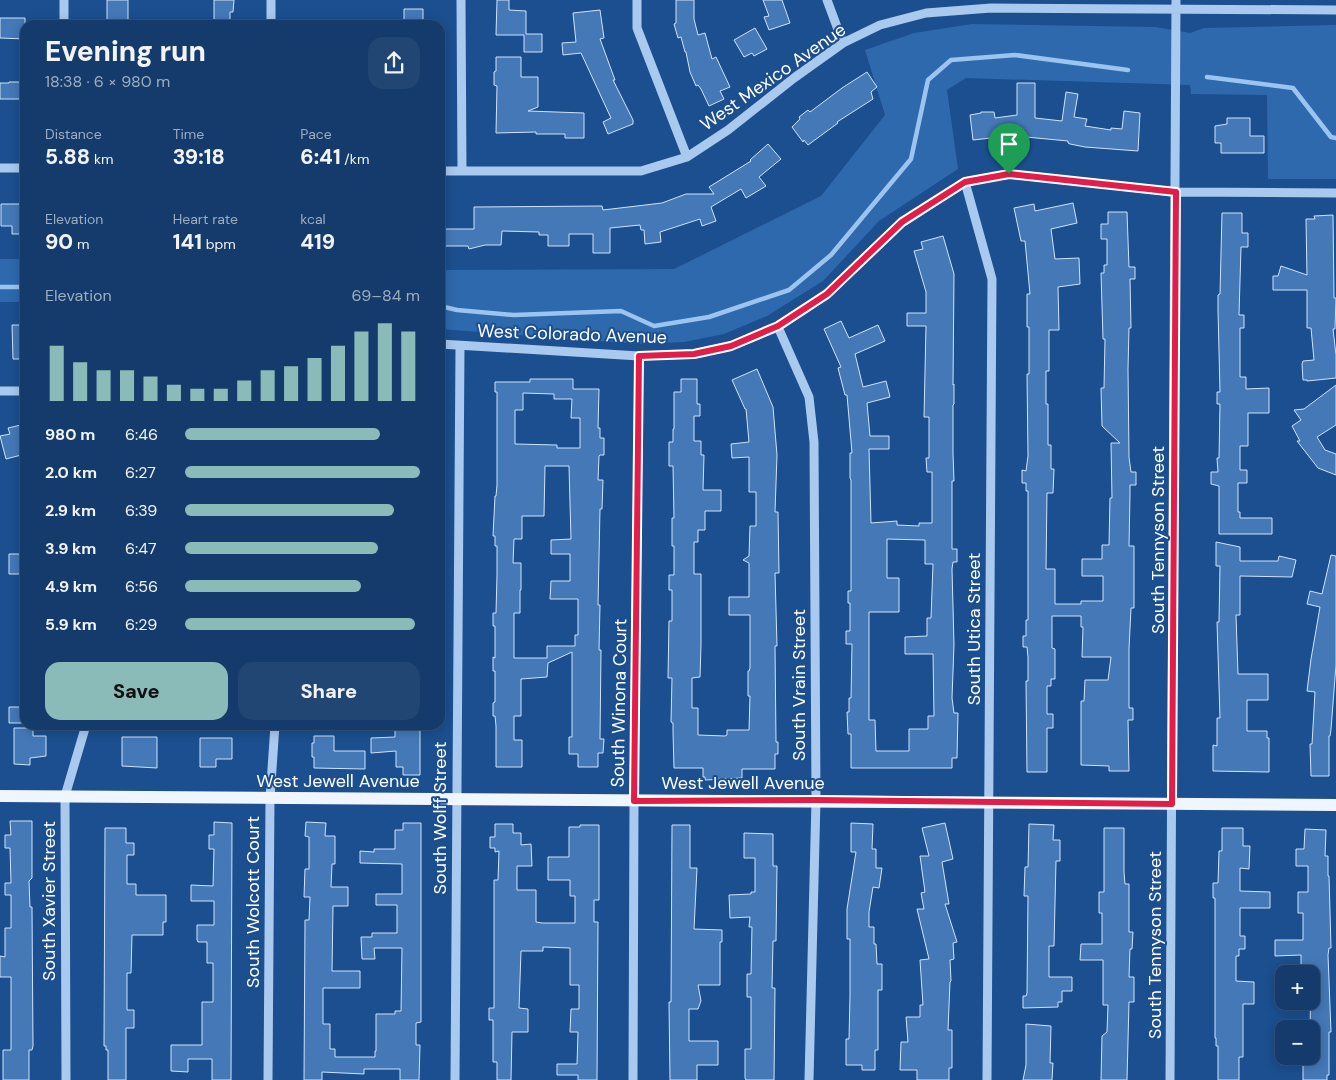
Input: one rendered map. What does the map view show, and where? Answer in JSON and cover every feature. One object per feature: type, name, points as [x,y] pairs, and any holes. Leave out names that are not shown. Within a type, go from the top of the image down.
[{"type":"main road","name":"West Jewell Avenue","points":[[0,796],[1336,805]]},
{"type":"street","points":[[64,0],[64,20]]},
{"type":"street","points":[[271,0],[271,20]]},
{"type":"street","points":[[461,0],[462,171]]},
{"type":"street","points":[[637,0],[637,28],[687,157]]},
{"type":"street","points":[[827,0],[844,43]]},
{"type":"street","name":"West Mexico Avenue","points":[[445,171],[640,171],[687,157],[728,130],[794,78],[844,43],[880,25],[926,14],[991,4],[1176,5],[1336,10]]},
{"type":"street","name":"South Tennyson Street","points":[[1170,1080],[1176,5]]},
{"type":"street","points":[[0,168],[20,168]]},
{"type":"street","name":"West Colorado Avenue","points":[[445,344],[639,356],[694,354],[731,346],[778,326],[827,294],[902,222],[965,182],[1009,174],[1176,192],[1336,194]]},
{"type":"street","name":"South Utica Street","points":[[965,182],[992,279],[987,1080]]},
{"type":"street","name":"South Vrain Street","points":[[778,326],[809,396],[814,442],[816,800],[809,1080]]},
{"type":"street","name":"South Wolff Street","points":[[455,1080],[460,346]]},
{"type":"street","name":"South Winona Court","points":[[633,1080],[639,356]]},
{"type":"street","points":[[0,391],[20,391]]},
{"type":"street","name":"South Xavier Street","points":[[66,1080],[65,796],[85,730]]},
{"type":"street","name":"South Wolcott Court","points":[[268,1080],[270,798],[275,730]]},
{"type":"shaded area","points":[[972,24],[1156,27],[1190,33],[1204,28],[1336,25],[1336,179],[1268,179],[1267,95],[1191,94],[1190,85],[966,78],[947,90],[958,169],[879,221],[823,281],[767,316],[724,334],[684,342],[639,344],[445,329],[445,270],[674,269],[821,196],[885,115],[865,50],[914,33]]},
{"type":"shaded area","points":[[0,259],[20,259],[20,302],[0,302]]},
{"type":"building","points":[[107,0],[128,0],[128,20],[107,20]]},
{"type":"building","points":[[214,0],[234,0],[233,12],[230,12],[230,20],[214,20]]},
{"type":"building","points":[[497,0],[509,0],[509,10],[526,11],[526,34],[542,34],[542,52],[524,52],[524,35],[496,35]]},
{"type":"building","points":[[676,0],[694,0],[694,19],[698,35],[705,33],[712,59],[716,57],[730,87],[720,91],[724,99],[709,106],[701,89],[698,85],[696,86],[690,72],[681,37],[678,38],[674,24],[676,23]]},
{"type":"building","points":[[763,0],[782,0],[790,23],[769,30],[764,17],[769,16]]},
{"type":"building","points":[[404,9],[423,9],[423,20],[404,20]]},
{"type":"building","points":[[600,10],[604,38],[600,39],[615,80],[613,80],[633,120],[633,124],[608,134],[603,122],[611,118],[581,53],[563,55],[562,43],[576,42],[573,13]]},
{"type":"building","points":[[0,18],[25,18],[25,20],[20,20],[20,39],[0,38]]},
{"type":"building","points":[[755,28],[767,49],[754,56],[752,53],[744,57],[734,40]]},
{"type":"building","points":[[496,57],[521,57],[521,77],[538,77],[538,107],[528,111],[584,113],[584,138],[565,138],[565,134],[536,134],[536,132],[496,133],[497,86],[494,85],[494,72],[496,71]]},
{"type":"building","points":[[867,72],[877,87],[871,92],[873,99],[837,122],[808,145],[804,140],[803,142],[792,127],[800,119],[799,117],[808,110],[810,112]]},
{"type":"building","points":[[20,82],[20,99],[0,99],[0,83]]},
{"type":"building","points":[[1017,83],[1035,83],[1035,118],[1062,121],[1066,92],[1078,94],[1074,117],[1087,119],[1085,126],[1111,130],[1111,128],[1122,129],[1124,111],[1140,113],[1138,151],[1085,147],[1070,144],[1068,141],[1026,137],[1026,134],[973,140],[970,115],[981,112],[994,112],[995,118],[1017,115]]},
{"type":"building","points":[[1227,118],[1250,118],[1250,136],[1264,136],[1264,153],[1221,153],[1221,143],[1215,143],[1215,126],[1227,124]]},
{"type":"building","points":[[768,144],[781,159],[759,177],[766,186],[746,198],[741,189],[711,207],[716,221],[702,226],[700,219],[660,232],[661,242],[645,244],[644,230],[641,230],[640,225],[610,228],[610,253],[593,253],[593,234],[569,234],[569,246],[548,246],[548,235],[539,235],[539,232],[502,231],[501,245],[485,245],[469,249],[468,246],[445,246],[445,229],[474,229],[474,207],[602,206],[603,210],[662,203],[686,194],[714,194],[709,187],[750,160]]},
{"type":"building","points":[[1073,203],[1077,223],[1051,229],[1055,259],[1079,258],[1080,284],[1058,287],[1059,330],[1049,330],[1049,371],[1046,371],[1046,404],[1048,404],[1048,445],[1051,445],[1051,469],[1054,469],[1053,493],[1047,493],[1046,569],[1055,569],[1055,604],[1081,604],[1081,601],[1103,601],[1103,576],[1082,576],[1082,559],[1102,559],[1102,545],[1109,545],[1110,498],[1112,498],[1111,443],[1120,443],[1102,426],[1101,388],[1104,388],[1105,339],[1103,339],[1101,273],[1104,273],[1104,265],[1107,265],[1107,239],[1101,239],[1101,224],[1108,224],[1108,212],[1127,212],[1129,267],[1135,267],[1135,279],[1130,279],[1129,457],[1131,472],[1136,472],[1136,485],[1130,485],[1129,546],[1134,546],[1134,608],[1131,608],[1129,649],[1129,708],[1133,708],[1133,720],[1128,720],[1129,771],[1109,771],[1109,766],[1081,765],[1081,701],[1084,701],[1085,680],[1108,680],[1111,657],[1082,657],[1083,627],[1081,627],[1081,616],[1052,616],[1052,648],[1055,649],[1055,679],[1051,679],[1051,686],[1047,686],[1047,714],[1053,714],[1053,728],[1047,728],[1047,772],[1027,772],[1026,681],[1028,681],[1028,657],[1027,647],[1023,647],[1023,636],[1026,636],[1026,620],[1028,620],[1028,491],[1026,491],[1026,483],[1022,483],[1022,470],[1026,471],[1028,456],[1027,374],[1029,374],[1029,327],[1027,327],[1027,294],[1030,294],[1025,241],[1021,241],[1014,208],[1034,204],[1035,211]]},
{"type":"building","points":[[1,204],[20,204],[20,234],[12,234],[12,226],[1,226]]},
{"type":"building","points":[[1222,213],[1242,213],[1242,233],[1248,233],[1248,247],[1241,247],[1239,315],[1244,315],[1244,328],[1240,328],[1240,377],[1246,377],[1246,389],[1269,388],[1269,413],[1248,413],[1248,446],[1240,446],[1240,470],[1247,470],[1247,483],[1238,483],[1238,512],[1240,512],[1240,518],[1272,518],[1272,534],[1219,534],[1219,486],[1211,484],[1211,472],[1218,472],[1217,458],[1219,458],[1220,404],[1217,404],[1217,392],[1220,392],[1218,295],[1220,294]]},
{"type":"building","points":[[1333,215],[1334,298],[1336,298],[1335,329],[1333,329],[1336,378],[1307,381],[1303,380],[1303,361],[1314,360],[1311,328],[1307,328],[1307,290],[1273,290],[1273,276],[1278,276],[1281,266],[1307,275],[1306,219],[1315,219],[1314,216]]},
{"type":"building","points":[[943,236],[954,274],[954,481],[952,481],[952,549],[957,549],[957,562],[953,562],[952,569],[954,645],[952,698],[954,713],[958,713],[957,758],[952,758],[952,768],[851,768],[851,734],[848,734],[847,712],[849,712],[849,698],[851,698],[852,644],[846,644],[846,631],[850,631],[848,591],[851,591],[850,453],[852,453],[847,395],[845,395],[838,368],[841,367],[824,329],[841,321],[849,338],[878,325],[885,341],[855,354],[863,387],[886,381],[890,397],[867,403],[870,436],[889,436],[889,449],[869,449],[871,523],[897,521],[897,525],[919,526],[919,523],[932,523],[932,472],[927,472],[926,458],[929,458],[929,417],[924,417],[926,326],[907,326],[907,313],[926,313],[926,292],[914,251],[923,249],[921,242]],"holes":[[[887,539],[925,540],[925,564],[933,564],[931,618],[927,618],[927,636],[905,637],[905,654],[933,654],[934,716],[928,716],[928,729],[909,729],[909,751],[876,751],[875,720],[869,720],[869,612],[899,612],[899,578],[887,578]]]},
{"type":"building","points":[[12,325],[20,325],[20,359],[13,359]]},
{"type":"building","points":[[757,369],[773,407],[777,455],[775,512],[778,512],[779,573],[775,573],[777,646],[775,646],[776,742],[778,742],[778,754],[775,754],[775,769],[742,769],[742,778],[705,780],[703,768],[674,768],[673,723],[671,722],[672,678],[668,678],[669,621],[672,621],[672,590],[669,590],[669,575],[674,575],[674,546],[672,546],[672,518],[674,518],[673,466],[669,466],[669,442],[673,442],[674,392],[681,392],[681,379],[697,379],[697,404],[700,404],[700,416],[694,416],[694,441],[701,441],[701,455],[704,455],[703,490],[721,490],[721,511],[705,511],[705,530],[698,530],[698,542],[694,542],[694,574],[701,574],[701,645],[700,677],[692,678],[692,708],[698,708],[698,735],[725,736],[727,735],[727,730],[749,730],[750,696],[748,696],[748,671],[750,668],[750,615],[729,615],[729,597],[749,597],[749,563],[743,560],[749,556],[750,526],[756,526],[756,492],[749,492],[749,457],[732,458],[731,444],[749,442],[746,409],[732,380]]},
{"type":"building","points":[[530,379],[573,379],[573,389],[599,389],[598,428],[600,428],[600,438],[604,438],[604,455],[599,456],[598,480],[603,480],[602,509],[600,509],[598,605],[600,605],[599,650],[601,650],[600,739],[604,739],[603,753],[598,753],[598,767],[578,767],[578,754],[569,754],[569,737],[572,737],[572,652],[548,663],[547,677],[521,679],[521,716],[514,716],[514,740],[522,740],[522,767],[496,767],[496,726],[495,716],[493,716],[493,703],[495,702],[493,657],[495,658],[495,626],[493,626],[493,613],[496,613],[497,575],[497,546],[495,546],[495,536],[493,536],[497,485],[497,392],[495,392],[495,382],[530,382]],"holes":[[[523,393],[554,394],[554,399],[572,399],[571,418],[580,418],[580,448],[557,448],[557,445],[515,444],[515,410],[523,410]],[[545,466],[569,466],[571,539],[551,540],[551,554],[570,554],[570,581],[551,581],[550,599],[578,599],[578,635],[575,635],[575,646],[547,646],[547,658],[514,658],[514,613],[520,613],[521,590],[521,563],[513,563],[514,539],[522,539],[522,516],[544,516]]]},
{"type":"building","points":[[1336,385],[1336,425],[1317,437],[1325,450],[1336,454],[1336,475],[1318,468],[1297,441],[1300,441],[1292,426],[1301,420],[1294,410],[1304,409]]},
{"type":"building","points":[[20,425],[20,455],[6,459],[0,436],[10,434],[8,428]]},
{"type":"building","points":[[1216,542],[1240,547],[1240,561],[1278,561],[1279,556],[1296,560],[1292,577],[1240,576],[1240,615],[1236,615],[1238,674],[1268,674],[1268,700],[1247,700],[1247,731],[1267,731],[1267,738],[1269,738],[1269,772],[1213,771],[1213,745],[1217,746],[1217,718],[1220,718],[1217,622],[1219,622],[1220,566],[1216,566]]},
{"type":"building","points":[[9,554],[20,554],[20,574],[9,574]]},
{"type":"building","points":[[1331,555],[1336,556],[1336,665],[1329,736],[1329,776],[1311,776],[1310,744],[1312,744],[1315,692],[1307,691],[1320,607],[1307,604],[1310,591],[1322,594]]},
{"type":"building","points":[[9,707],[20,707],[20,723],[9,723]]},
{"type":"building","points":[[14,728],[33,730],[33,736],[46,736],[46,756],[30,758],[30,765],[14,764]]},
{"type":"building","points":[[395,730],[420,730],[420,775],[403,775],[403,767],[396,767],[396,751],[371,753],[371,738],[395,737]]},
{"type":"building","points":[[314,736],[334,736],[334,751],[365,751],[365,769],[314,768],[312,743],[314,743]]},
{"type":"building","points":[[122,737],[157,737],[157,768],[122,766]]},
{"type":"building","points":[[200,738],[232,738],[232,759],[216,759],[216,767],[200,767]]},
{"type":"building","points":[[10,821],[32,821],[32,878],[29,881],[30,907],[32,907],[33,1046],[32,1050],[29,1050],[29,1080],[3,1080],[3,1050],[11,1050],[11,977],[0,977],[0,956],[5,957],[5,928],[11,928],[11,895],[5,895],[5,883],[11,883],[10,848],[5,848],[5,835],[11,835]]},
{"type":"building","points":[[214,822],[232,823],[231,1080],[212,1080],[212,1059],[188,1059],[188,1072],[171,1071],[171,1045],[202,1045],[202,1002],[213,1002],[213,963],[207,963],[207,942],[198,942],[197,940],[197,925],[214,925],[214,901],[191,901],[191,885],[213,886],[214,849],[209,849],[209,835],[214,835]]},
{"type":"building","points":[[306,822],[326,823],[325,836],[335,836],[335,864],[332,864],[331,887],[348,887],[348,906],[333,906],[332,971],[360,971],[360,988],[323,988],[323,1024],[330,1024],[330,1049],[335,1049],[335,1057],[375,1057],[376,1014],[395,1014],[395,1011],[401,1011],[402,948],[374,948],[375,959],[362,959],[361,937],[372,937],[372,933],[397,933],[397,905],[376,905],[376,894],[402,894],[402,864],[360,863],[360,851],[374,852],[374,849],[395,849],[395,830],[403,830],[403,823],[421,823],[421,1022],[416,1023],[416,1045],[420,1045],[419,1080],[400,1080],[400,1069],[364,1069],[364,1074],[322,1072],[322,1080],[304,1080],[305,920],[309,920],[310,897],[304,897],[305,869],[309,869],[309,837],[305,836]]},
{"type":"building","points":[[851,823],[873,824],[872,849],[876,849],[876,868],[882,868],[879,888],[873,887],[869,912],[869,927],[874,927],[877,964],[882,964],[882,990],[878,990],[878,1050],[875,1050],[875,1070],[862,1070],[862,1065],[846,1065],[846,1039],[849,1039],[850,996],[850,939],[847,939],[847,909],[856,852],[851,852]]},
{"type":"building","points":[[945,823],[953,859],[942,862],[949,904],[945,904],[957,942],[953,943],[954,959],[950,960],[951,981],[948,1030],[952,1030],[952,1068],[949,1068],[949,1080],[917,1080],[917,1070],[900,1070],[901,1042],[908,1042],[906,1017],[920,1017],[920,1005],[923,1005],[920,960],[929,959],[917,909],[924,909],[921,893],[925,892],[920,856],[929,856],[922,828]]},
{"type":"building","points":[[495,824],[513,824],[513,833],[521,833],[521,845],[531,844],[532,866],[517,866],[517,890],[536,890],[536,922],[542,923],[575,923],[575,896],[570,896],[570,880],[548,880],[548,857],[569,857],[569,827],[599,825],[599,900],[594,900],[594,922],[598,922],[597,1080],[578,1080],[578,1075],[557,1075],[557,1064],[577,1064],[578,1032],[570,1032],[571,1009],[579,1009],[579,985],[570,985],[570,948],[543,947],[543,951],[521,951],[519,1008],[528,1009],[528,1032],[512,1032],[511,1080],[497,1080],[497,1062],[493,1062],[493,1020],[489,1020],[489,1008],[494,1008],[494,880],[498,880],[499,851],[495,852],[495,848],[490,848],[490,837],[495,837]]},
{"type":"building","points":[[1029,824],[1054,825],[1053,840],[1060,840],[1060,861],[1056,861],[1054,946],[1049,946],[1049,977],[1072,977],[1072,991],[1062,991],[1062,1002],[1058,1002],[1058,1007],[1023,1008],[1023,996],[1026,996],[1027,993],[1028,896],[1024,896],[1025,867],[1028,867]]},
{"type":"building","points":[[672,825],[690,825],[690,868],[697,868],[694,929],[722,930],[722,942],[720,942],[720,985],[698,985],[701,1001],[698,1009],[689,1009],[689,1041],[718,1041],[718,1065],[697,1065],[697,1080],[670,1080],[669,1002],[671,1002]]},
{"type":"building","points":[[105,828],[126,828],[126,843],[134,843],[134,855],[127,855],[127,884],[136,884],[136,895],[166,895],[166,922],[163,922],[163,935],[132,935],[131,973],[127,973],[127,1010],[134,1010],[134,1028],[126,1028],[126,1080],[108,1080],[108,1050],[104,1046]]},
{"type":"building","points":[[1104,828],[1124,828],[1125,884],[1129,884],[1129,932],[1133,932],[1129,977],[1134,977],[1134,1002],[1129,1002],[1127,1080],[1101,1080],[1102,1036],[1107,1032],[1108,1005],[1103,1005],[1103,960],[1080,960],[1081,944],[1102,944],[1102,913],[1099,913],[1099,892],[1104,892]]},
{"type":"building","points":[[1222,828],[1243,828],[1243,846],[1250,846],[1249,869],[1240,868],[1240,891],[1270,892],[1270,908],[1240,908],[1240,936],[1245,936],[1245,949],[1239,949],[1239,956],[1236,956],[1236,981],[1254,982],[1254,1004],[1243,1004],[1243,1057],[1239,1057],[1239,1080],[1218,1080],[1218,1046],[1216,1046],[1215,1038],[1215,898],[1213,898],[1213,883],[1218,883],[1219,851],[1222,851]]},
{"type":"building","points":[[1305,829],[1326,830],[1325,856],[1328,856],[1331,948],[1329,948],[1328,955],[1331,1032],[1329,1032],[1329,1075],[1327,1075],[1327,1080],[1303,1080],[1303,1065],[1320,1065],[1320,1020],[1310,1020],[1310,1010],[1320,1010],[1320,965],[1301,965],[1301,955],[1275,956],[1275,940],[1303,940],[1303,913],[1298,913],[1298,892],[1308,892],[1308,866],[1296,866],[1296,849],[1304,849]]},
{"type":"building","points":[[744,833],[773,834],[773,866],[777,866],[776,941],[773,941],[772,988],[775,988],[774,1080],[746,1080],[745,1078],[745,1049],[751,1049],[751,997],[747,997],[747,974],[751,974],[752,927],[749,927],[750,917],[730,918],[729,895],[751,894],[751,892],[755,892],[755,858],[744,858]]},
{"type":"building","points":[[1026,1024],[1051,1026],[1050,1063],[1053,1063],[1052,1080],[1023,1080],[1026,1065]]},
{"type":"waterway","points":[[445,307],[514,315],[621,311],[654,326],[709,317],[789,290],[831,255],[911,159],[928,80],[951,60],[1015,55],[1128,70]]},
{"type":"waterway","points":[[1207,77],[1293,88],[1331,137],[1336,138]]},
{"type":"waterway","points":[[0,287],[20,287]]},
{"type":"route","points":[[1009,174],[1176,192],[1172,804],[816,800],[634,801],[639,356],[694,354],[731,346],[778,326],[827,294],[902,222],[965,182],[1009,174]]}]
